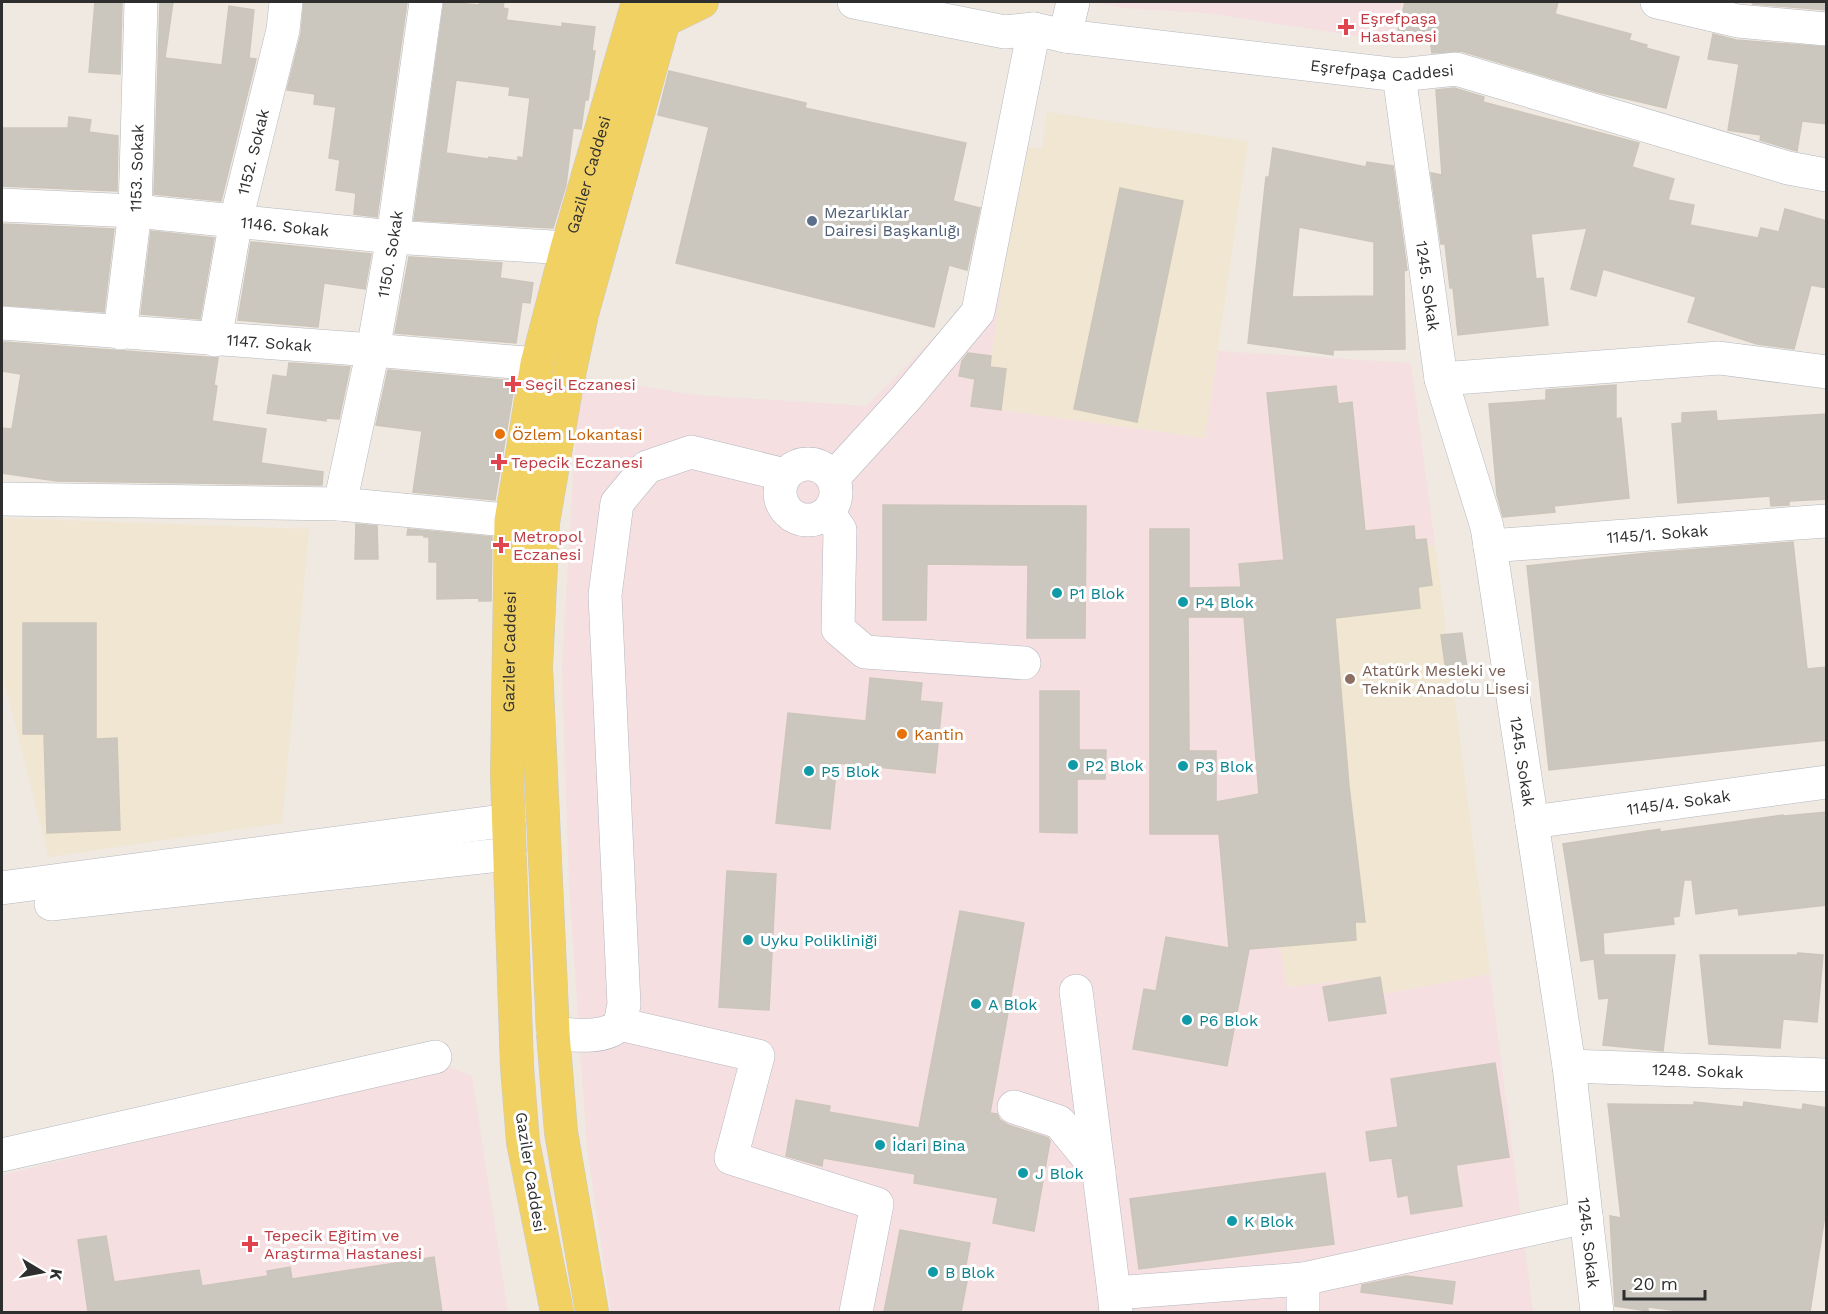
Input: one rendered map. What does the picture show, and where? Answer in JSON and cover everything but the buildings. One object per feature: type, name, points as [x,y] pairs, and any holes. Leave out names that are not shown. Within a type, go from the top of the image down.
[{"type":"main road","points":[[657,8],[702,2]]},
{"type":"main road","name":"Gaziler Caddesi","points":[[592,1312],[561,1132],[553,1033],[523,831],[507,775],[511,521],[537,364],[567,248],[657,8]]},
{"type":"main road","name":"Gaziler Caddesi","points":[[557,1312],[523,1142],[517,1067],[523,831],[536,667],[543,523],[566,389],[582,314],[657,8]]},
{"type":"main road","points":[[523,831],[539,1049],[558,1093]]},
{"type":"street","name":"1153. Sokak","points":[[120,333],[135,211],[141,2]]},
{"type":"street","name":"1152. Sokak","points":[[215,340],[236,220],[283,30],[286,2]]},
{"type":"street","name":"1150. Sokak","points":[[340,504],[373,350],[393,237],[426,2]]},
{"type":"street","name":"Eşrefpaşa Caddesi","points":[[854,2],[1005,32],[1050,33],[1399,75],[1456,69],[1788,168],[1827,175]]},
{"type":"street","name":"Eşrefpaşa Caddesi","points":[[953,2],[1007,14],[1050,33]]},
{"type":"street","points":[[833,478],[906,398],[978,312],[1050,33],[1073,2]]},
{"type":"street","points":[[1657,2],[1738,21],[1827,29]]},
{"type":"street","name":"1245. Sokak","points":[[1399,75],[1441,379],[1487,527],[1569,1066],[1596,1312]]},
{"type":"street","name":"1146. Sokak","points":[[2,205],[135,211],[393,237],[567,248]]},
{"type":"street","name":"1147. Sokak","points":[[2,323],[537,364]]},
{"type":"street","points":[[1441,379],[1719,358],[1827,372]]},
{"type":"street","points":[[553,1033],[594,1035],[612,1029],[619,1024],[624,1005],[605,595],[617,502],[646,467],[691,452],[785,475]]},
{"type":"street","points":[[811,463],[827,470],[836,486],[836,495],[828,512],[812,520],[794,517],[787,511],[781,503],[779,493],[780,483],[785,475],[792,468],[811,463]]},
{"type":"street","points":[[2,499],[340,504],[543,523]]},
{"type":"street","points":[[828,512],[840,530],[838,629],[865,652],[1024,663]]},
{"type":"street","name":"1145/1. Sokak","points":[[1490,546],[1627,545],[1827,520]]},
{"type":"street","name":"1145/4. Sokak","points":[[1532,822],[1827,782]]},
{"type":"street","points":[[2,888],[523,831]]},
{"type":"street","points":[[2,909],[523,831]]},
{"type":"street","points":[[1076,991],[1115,1303],[1303,1279],[1586,1217]]},
{"type":"street","points":[[619,1024],[758,1056],[731,1158],[877,1204],[856,1312]]},
{"type":"street","points":[[2,1155],[435,1056]]},
{"type":"street","name":"1248. Sokak","points":[[1569,1066],[1827,1075]]},
{"type":"street","points":[[1014,1107],[1059,1122],[1099,1171]]},
{"type":"street","points":[[1303,1279],[1303,1312]]},
{"type":"shaded area","name":"Eşrefpaşa Hastanesi","points":[[1093,2],[1402,2],[1390,41],[1207,13],[1124,8]]},
{"type":"shaded area","points":[[1047,112],[1248,141],[1205,438],[1001,410],[1006,369],[990,367],[1021,146],[1042,149]]},
{"type":"shaded area","points":[[1021,146],[990,366],[1006,369],[1001,410],[1205,438],[1218,351],[1411,363],[1435,545],[1239,564],[1259,794],[1217,802],[1227,932],[1248,930],[1250,949],[1280,947],[1287,987],[1380,977],[1383,994],[1490,974],[1533,1312],[611,1312],[587,1147],[569,883],[562,668],[579,376],[695,395],[867,406],[967,304]]},
{"type":"shaded area","points":[[2,518],[309,529],[282,823],[49,857],[2,672]]},
{"type":"shaded area","name":"Atatürk Mesleki ve Teknik Anadolu Lisesi","points":[[1435,545],[1490,974],[1383,994],[1380,977],[1287,987],[1250,949],[1227,932],[1217,802],[1259,794],[1239,564]]},
{"type":"shaded area","name":"Tepecik Eğitim ve Araştırma Hastanesi","points":[[446,1066],[472,1076],[508,1312],[2,1312],[2,1175]]},
{"type":"place","name":"Eşrefpaşa Hastanesi","points":[[1346,27]]},
{"type":"place","name":"Mezarlıklar Dairesi Başkanlığı","points":[[812,221]]},
{"type":"place","name":"Seçil Eczanesi","points":[[513,384]]},
{"type":"place","name":"Özlem Lokantasi","points":[[500,434]]},
{"type":"place","name":"Tepecik Eczanesi","points":[[499,462]]},
{"type":"place","name":"Metropol Eczanesi","points":[[501,545]]},
{"type":"place","name":"P1 Blok","points":[[1057,593]]},
{"type":"place","name":"P4 Blok","points":[[1183,602]]},
{"type":"place","name":"Atatürk Mesleki ve Teknik Anadolu Lisesi","points":[[1350,679]]},
{"type":"place","name":"Kantin","points":[[902,734]]},
{"type":"place","name":"P2 Blok","points":[[1073,765]]},
{"type":"place","name":"P3 Blok","points":[[1183,766]]},
{"type":"place","name":"P5 Blok","points":[[809,771]]},
{"type":"place","name":"Uyku Polikliniği","points":[[748,940]]},
{"type":"place","name":"A Blok","points":[[976,1004]]},
{"type":"place","name":"P6 Blok","points":[[1187,1020]]},
{"type":"place","name":"İdari Bina","points":[[880,1145]]},
{"type":"place","name":"J Blok","points":[[1023,1173]]},
{"type":"place","name":"K Blok","points":[[1232,1221]]},
{"type":"place","name":"Tepecik Eğitim ve Araştırma Hastanesi","points":[[250,1244]]},
{"type":"place","name":"B Blok","points":[[933,1272]]}]
